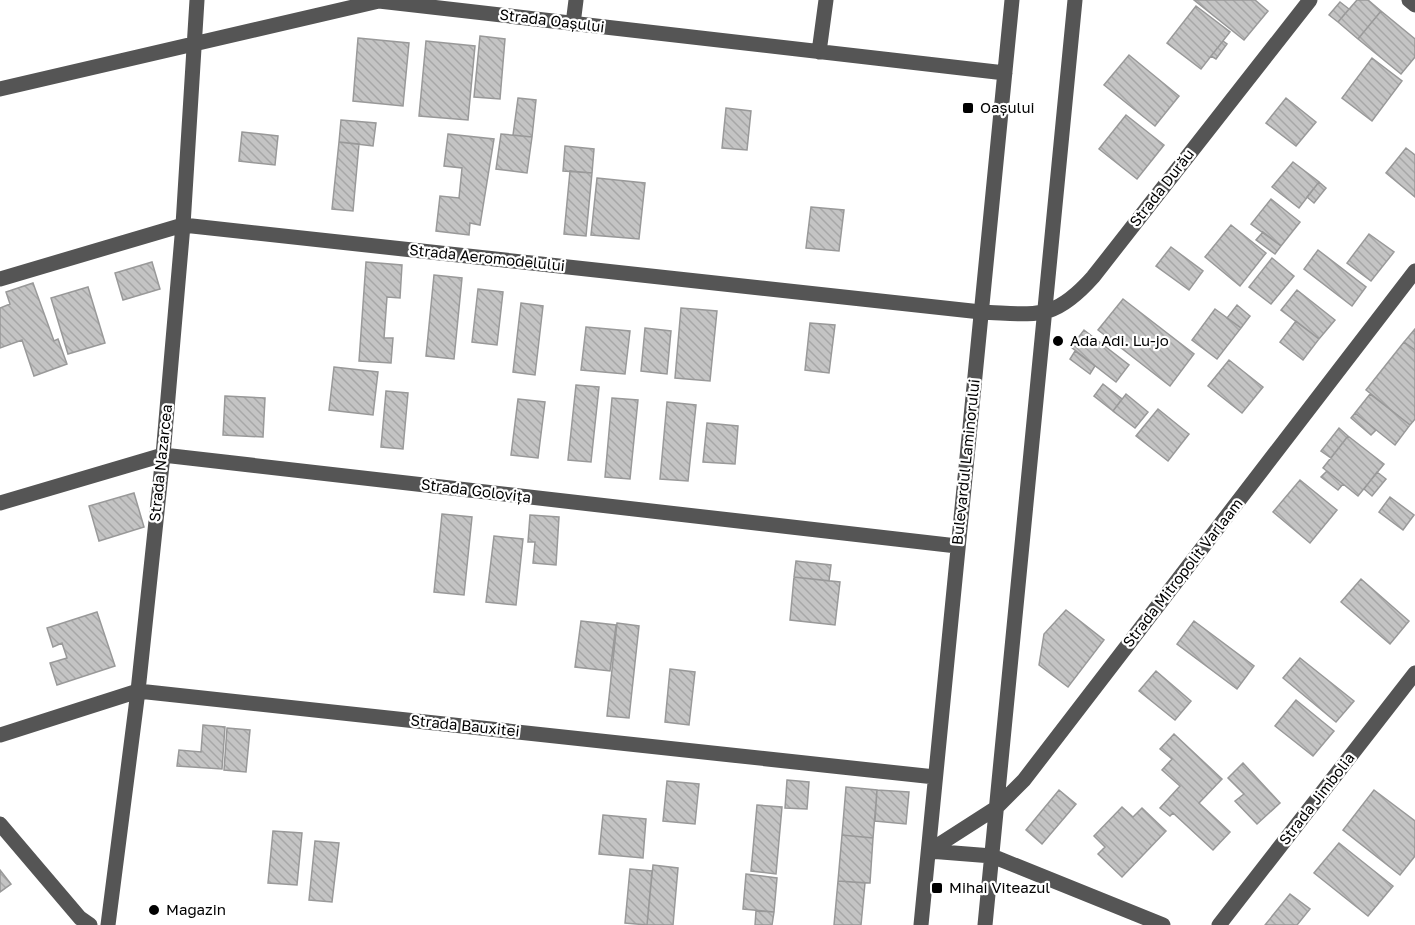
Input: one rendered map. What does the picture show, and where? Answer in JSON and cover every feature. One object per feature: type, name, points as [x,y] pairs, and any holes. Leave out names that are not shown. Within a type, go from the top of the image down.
[{"type":"street","name":"Strada Nazarcea","points":[[108,925],[138,691],[163,455],[183,225],[197,0]]},
{"type":"street","points":[[573,24],[576,0]]},
{"type":"street","points":[[819,52],[826,0]]},
{"type":"street","name":"Bulevardul Laminorului","points":[[921,925],[1012,0]]},
{"type":"street","points":[[985,925],[1075,0]]},
{"type":"street","name":"Strada Durău","points":[[1044,315],[1076,296],[1093,277],[1310,0]]},
{"type":"street","points":[[1408,0],[1415,5]]},
{"type":"street","name":"Strada Oașului","points":[[0,89],[379,1],[1005,74]]},
{"type":"street","name":"Strada Aeromodelului","points":[[0,279],[183,225],[981,312]]},
{"type":"street","name":"Strada Mitropolit Varlaam","points":[[929,851],[996,808],[1024,780],[1415,271]]},
{"type":"street","points":[[981,312],[1044,315]]},
{"type":"street","name":"Strada Golovița","points":[[0,503],[163,455],[957,546]]},
{"type":"street","name":"Strada Jimbolia","points":[[1219,925],[1415,673]]},
{"type":"street","name":"Strada Bauxitei","points":[[0,735],[138,691],[936,777]]},
{"type":"street","points":[[0,824],[80,918],[90,925]]},
{"type":"street","points":[[929,851],[992,856],[1162,925]]},
{"type":"building","points":[[1194,0],[1255,0],[1268,11],[1244,40]]},
{"type":"building","points":[[1357,0],[1368,0],[1381,11],[1358,39],[1338,22]]},
{"type":"building","points":[[1340,2],[1349,9],[1338,22],[1329,15]]},
{"type":"building","points":[[1196,6],[1230,32],[1201,69],[1167,43]]},
{"type":"building","points":[[1381,11],[1415,39],[1415,57],[1401,74],[1358,39]]},
{"type":"building","points":[[480,36],[505,39],[500,99],[474,97]]},
{"type":"building","points":[[358,38],[409,43],[403,106],[353,101]]},
{"type":"building","points":[[426,41],[475,46],[468,120],[419,116]]},
{"type":"building","points":[[1223,41],[1227,44],[1216,59],[1211,56]]},
{"type":"building","points":[[1129,55],[1179,96],[1155,126],[1104,85]]},
{"type":"building","points":[[1372,58],[1402,81],[1372,121],[1342,98]]},
{"type":"building","points":[[518,98],[536,100],[532,137],[513,135]]},
{"type":"building","points":[[1286,98],[1316,122],[1296,146],[1266,123]]},
{"type":"building","points":[[726,108],[751,111],[747,150],[722,148]]},
{"type":"building","points":[[1126,115],[1164,145],[1137,179],[1099,149]]},
{"type":"building","points":[[341,120],[376,123],[373,146],[339,142]]},
{"type":"building","points":[[242,132],[278,136],[275,165],[239,161]]},
{"type":"building","points":[[448,134],[494,139],[480,225],[470,223],[469,235],[436,231],[440,196],[459,198],[462,168],[444,166]]},
{"type":"building","points":[[501,134],[532,137],[527,173],[496,169]]},
{"type":"building","points":[[339,142],[359,144],[353,211],[332,209]]},
{"type":"building","points":[[565,146],[594,149],[592,173],[563,171]]},
{"type":"building","points":[[1406,148],[1415,155],[1415,197],[1386,173]]},
{"type":"building","points":[[1293,162],[1319,182],[1299,208],[1272,187]]},
{"type":"building","points":[[570,171],[592,173],[586,236],[564,234]]},
{"type":"building","points":[[597,178],[645,183],[639,239],[591,235]]},
{"type":"building","points":[[1319,182],[1326,188],[1314,203],[1307,197]]},
{"type":"building","points":[[1271,199],[1300,222],[1281,246],[1251,224]]},
{"type":"building","points":[[811,207],[844,210],[839,251],[806,248]]},
{"type":"building","points":[[1231,225],[1266,253],[1240,286],[1205,257]]},
{"type":"building","points":[[1263,232],[1281,246],[1275,254],[1256,240]]},
{"type":"building","points":[[1369,234],[1394,252],[1371,281],[1347,263]]},
{"type":"building","points":[[1171,247],[1203,271],[1189,290],[1156,266]]},
{"type":"building","points":[[1318,250],[1366,287],[1352,306],[1304,269]]},
{"type":"building","points":[[1272,258],[1294,276],[1271,304],[1249,287]]},
{"type":"building","points":[[152,262],[160,289],[123,300],[115,273]]},
{"type":"building","points":[[366,262],[402,265],[400,298],[387,297],[384,338],[393,338],[391,363],[359,361]]},
{"type":"building","points":[[434,275],[462,278],[454,359],[426,356]]},
{"type":"building","points":[[33,283],[54,341],[58,339],[67,364],[34,376],[22,340],[0,348],[0,308],[10,304],[6,292]]},
{"type":"building","points":[[88,287],[105,343],[68,354],[51,298]]},
{"type":"building","points":[[478,289],[503,292],[497,345],[472,342]]},
{"type":"building","points":[[1297,290],[1335,320],[1319,339],[1281,310]]},
{"type":"building","points":[[1123,299],[1194,354],[1170,386],[1098,330]]},
{"type":"building","points":[[521,303],[543,306],[535,375],[513,372]]},
{"type":"building","points":[[1237,305],[1250,316],[1241,328],[1227,318]]},
{"type":"building","points":[[681,308],[717,311],[710,381],[675,378]]},
{"type":"building","points":[[1215,309],[1241,328],[1217,359],[1192,340]]},
{"type":"building","points":[[1296,321],[1319,339],[1303,360],[1280,342]]},
{"type":"building","points":[[810,323],[835,325],[829,373],[805,370]]},
{"type":"building","points":[[586,327],[630,331],[625,374],[581,370]]},
{"type":"building","points":[[645,328],[671,331],[667,374],[641,371]]},
{"type":"building","points":[[1415,329],[1415,350],[1404,342]]},
{"type":"building","points":[[1084,330],[1129,365],[1116,382],[1071,347]]},
{"type":"building","points":[[1404,342],[1415,350],[1415,419],[1410,425],[1366,390]]},
{"type":"building","points":[[1075,351],[1095,366],[1090,374],[1070,359]]},
{"type":"building","points":[[1229,360],[1263,387],[1242,413],[1208,386]]},
{"type":"building","points":[[334,367],[378,372],[373,415],[329,410]]},
{"type":"building","points":[[1103,384],[1122,399],[1113,411],[1094,396]]},
{"type":"building","points":[[576,385],[599,387],[591,462],[568,460]]},
{"type":"building","points":[[386,391],[408,393],[403,449],[381,447]]},
{"type":"building","points":[[1126,394],[1148,412],[1135,428],[1113,411]]},
{"type":"building","points":[[1370,394],[1410,425],[1395,445],[1355,413]]},
{"type":"building","points":[[225,396],[265,398],[263,437],[223,435]]},
{"type":"building","points":[[612,398],[638,400],[630,479],[605,477]]},
{"type":"building","points":[[518,399],[545,402],[538,458],[511,455]]},
{"type":"building","points":[[667,402],[696,405],[688,481],[660,479]]},
{"type":"building","points":[[1158,409],[1189,434],[1168,461],[1136,436]]},
{"type":"building","points":[[1355,413],[1376,430],[1371,435],[1351,418]]},
{"type":"building","points":[[707,423],[738,426],[735,464],[703,462]]},
{"type":"building","points":[[1339,428],[1348,436],[1331,458],[1321,451]]},
{"type":"building","points":[[1348,436],[1384,464],[1358,496],[1323,468]]},
{"type":"building","points":[[1327,471],[1343,484],[1338,490],[1321,477]]},
{"type":"building","points":[[1377,472],[1386,479],[1372,496],[1364,489]]},
{"type":"building","points":[[1300,480],[1337,510],[1310,543],[1273,512]]},
{"type":"building","points":[[134,493],[144,527],[99,541],[89,506]]},
{"type":"building","points":[[1390,497],[1414,515],[1403,530],[1379,512]]},
{"type":"building","points":[[442,514],[472,517],[464,595],[434,592]]},
{"type":"building","points":[[530,515],[559,517],[556,565],[533,563],[535,542],[528,542]]},
{"type":"building","points":[[494,536],[523,539],[516,605],[486,602]]},
{"type":"building","points":[[796,561],[831,565],[829,581],[794,577]]},
{"type":"building","points":[[794,577],[840,582],[835,625],[790,620]]},
{"type":"building","points":[[1361,579],[1409,621],[1390,644],[1341,602]]},
{"type":"building","points":[[1066,610],[1104,640],[1068,687],[1039,665],[1044,634]]},
{"type":"building","points":[[97,612],[115,666],[57,685],[50,663],[67,658],[62,643],[53,647],[47,628]]},
{"type":"building","points":[[581,621],[616,625],[610,671],[575,667]]},
{"type":"building","points":[[1194,621],[1254,666],[1237,689],[1177,644]]},
{"type":"building","points":[[617,623],[639,626],[629,718],[607,716]]},
{"type":"building","points":[[1300,658],[1354,701],[1336,722],[1283,678]]},
{"type":"building","points":[[670,669],[695,672],[689,725],[665,722]]},
{"type":"building","points":[[1156,671],[1191,701],[1175,720],[1139,691]]},
{"type":"building","points":[[1296,700],[1334,731],[1313,756],[1275,726]]},
{"type":"building","points":[[203,725],[225,727],[222,769],[177,766],[179,750],[201,752]]},
{"type":"building","points":[[227,728],[250,730],[246,772],[224,770]]},
{"type":"building","points":[[1174,734],[1222,779],[1199,803],[1230,832],[1213,850],[1173,813],[1170,816],[1160,808],[1180,786],[1162,770],[1172,759],[1160,749]]},
{"type":"building","points":[[1243,763],[1280,803],[1257,824],[1235,801],[1244,794],[1228,778]]},
{"type":"building","points":[[787,780],[809,782],[807,809],[785,808]]},
{"type":"building","points":[[667,781],[699,784],[695,824],[663,821]]},
{"type":"building","points":[[846,787],[877,790],[873,838],[842,835]]},
{"type":"building","points":[[877,790],[909,792],[906,824],[875,821]]},
{"type":"building","points":[[1059,790],[1076,804],[1042,844],[1026,830]]},
{"type":"building","points":[[1374,790],[1415,821],[1415,856],[1400,875],[1343,830]]},
{"type":"building","points":[[757,805],[782,807],[776,874],[751,871]]},
{"type":"building","points":[[1122,807],[1133,817],[1142,808],[1166,831],[1122,877],[1098,854],[1105,847],[1094,836]]},
{"type":"building","points":[[603,815],[646,819],[643,858],[599,854]]},
{"type":"building","points":[[273,831],[302,833],[297,885],[268,883]]},
{"type":"building","points":[[842,835],[873,838],[870,883],[838,881]]},
{"type":"building","points":[[315,841],[339,843],[332,902],[309,900]]},
{"type":"building","points":[[1339,843],[1393,886],[1368,916],[1314,873]]},
{"type":"building","points":[[653,865],[678,868],[673,925],[647,925]]},
{"type":"building","points":[[630,869],[652,871],[647,925],[625,923]]},
{"type":"building","points":[[0,870],[11,884],[0,892]]},
{"type":"building","points":[[746,874],[777,878],[774,912],[743,909]]},
{"type":"building","points":[[838,881],[865,883],[861,925],[834,925]]},
{"type":"building","points":[[1290,894],[1310,909],[1297,925],[1265,925]]},
{"type":"building","points":[[756,911],[774,912],[772,925],[755,925]]},
{"type":"place","name":"Oașului","points":[[968,108]]},
{"type":"place","name":"Ada Adi. Lu-jo","points":[[1058,341]]},
{"type":"place","name":"Mihai Viteazul","points":[[937,888]]},
{"type":"place","name":"Magazin","points":[[154,910]]}]
